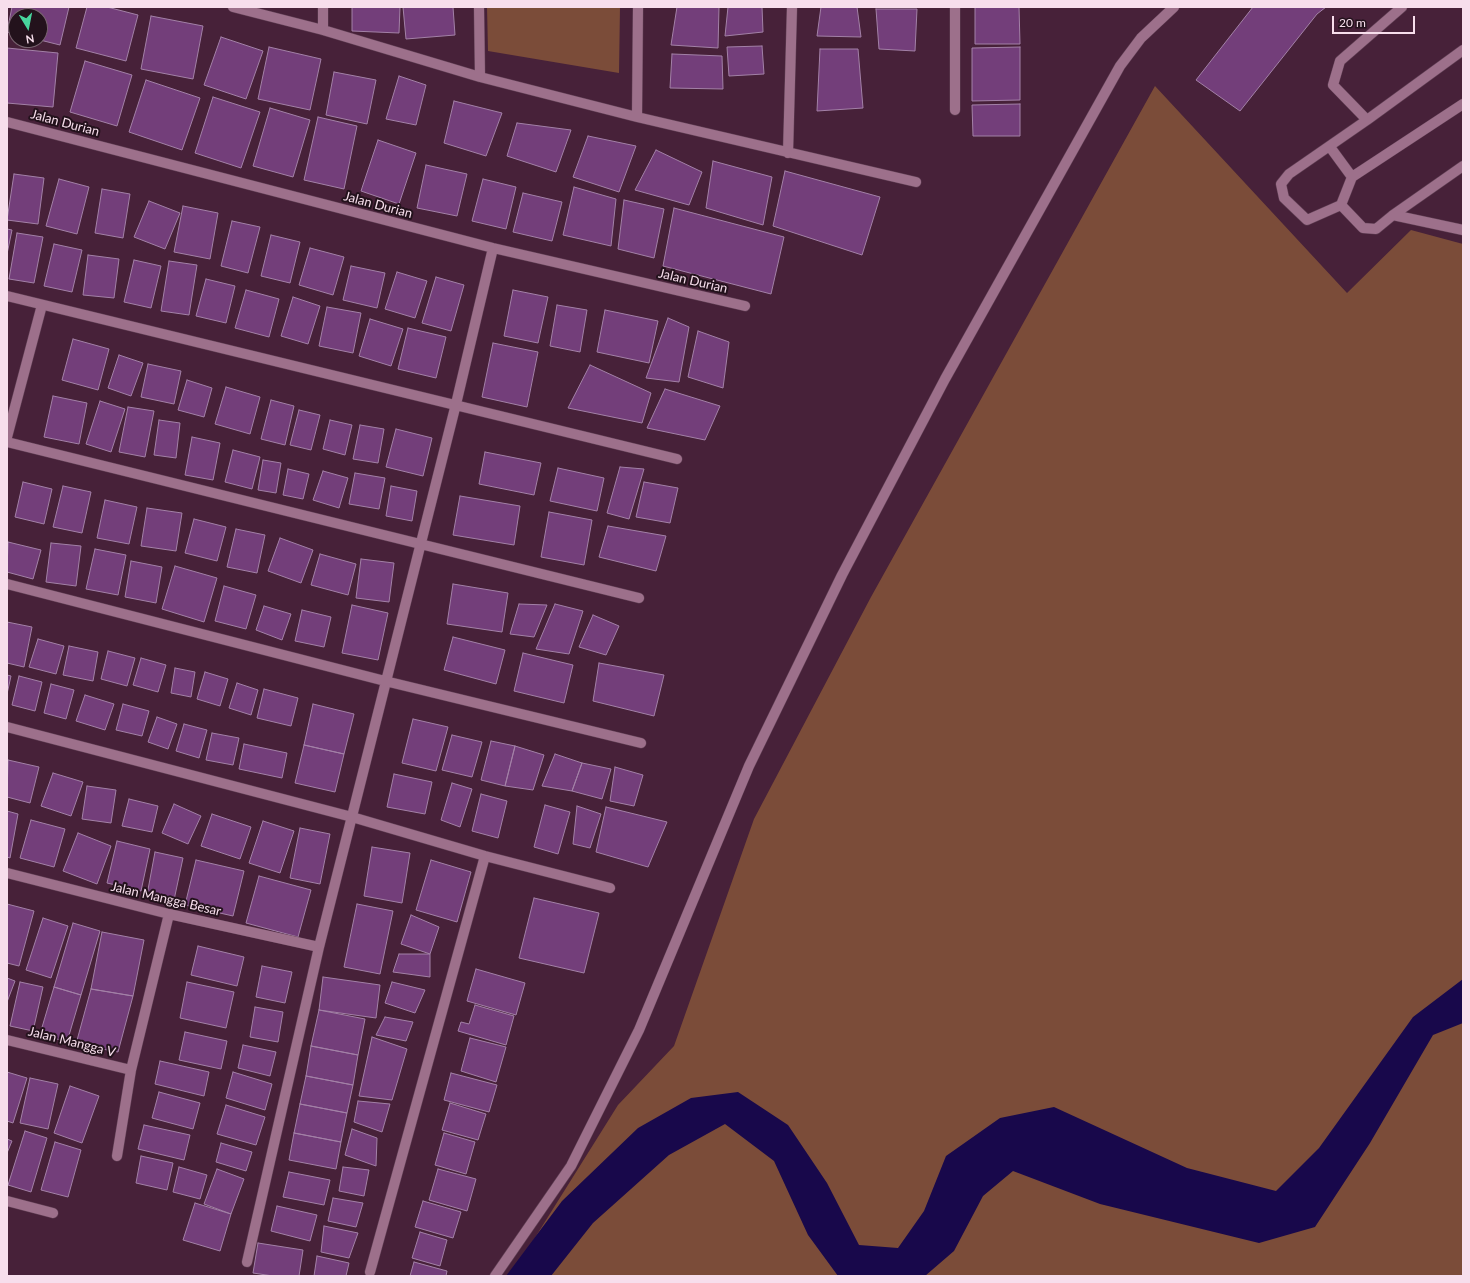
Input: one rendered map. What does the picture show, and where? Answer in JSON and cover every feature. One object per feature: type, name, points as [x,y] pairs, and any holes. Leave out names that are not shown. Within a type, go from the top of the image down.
[{"type":"street","points":[[233,7],[323,30],[480,77],[638,117],[916,182]]},
{"type":"street","points":[[323,7],[323,30]]},
{"type":"street","points":[[479,7],[480,77]]},
{"type":"street","points":[[638,7],[638,117]]},
{"type":"street","points":[[788,152],[792,7]]},
{"type":"street","points":[[955,7],[955,110]]},
{"type":"street","points":[[495,1276],[571,1166],[640,1030],[749,766],[842,575],[945,379],[1120,66],[1141,38],[1174,7]]},
{"type":"street","points":[[1367,120],[1333,85],[1340,61],[1402,7]]},
{"type":"street","points":[[1463,50],[1330,147],[1289,174],[1281,184],[1284,198],[1307,220],[1341,205],[1352,177],[1463,104]]},
{"type":"street","name":"Jalan Durian","points":[[7,122],[493,248],[745,306]]},
{"type":"street","points":[[1330,147],[1352,177]]},
{"type":"street","points":[[1341,205],[1363,228],[1376,229],[1392,215],[1463,166]]},
{"type":"street","points":[[1392,215],[1463,230]]},
{"type":"street","points":[[247,1262],[319,947],[456,404],[493,248]]},
{"type":"street","points":[[7,296],[677,459]]},
{"type":"street","points":[[7,437],[42,305]]},
{"type":"street","points":[[7,442],[638,598]]},
{"type":"street","points":[[7,584],[385,681],[641,743]]},
{"type":"street","points":[[7,727],[352,817],[485,856],[610,888]]},
{"type":"street","points":[[370,1272],[485,856]]},
{"type":"street","name":"Jalan Mangga Besar","points":[[7,872],[169,914],[319,947]]},
{"type":"street","points":[[117,1156],[131,1070],[169,914]]},
{"type":"street","name":"Jalan Mangga V","points":[[7,1040],[131,1070]]},
{"type":"street","points":[[7,1202],[53,1213]]},
{"type":"shaded area","points":[[487,7],[620,7],[619,73],[488,51]]},
{"type":"shaded area","points":[[1155,86],[1347,293],[1411,230],[1463,244],[1463,1276],[511,1276],[618,1105],[674,1046],[754,819],[871,597]]},
{"type":"shaded area","points":[[1463,979],[1463,1023],[1433,1035],[1370,1143],[1315,1227],[1259,1243],[1100,1204],[1013,1171],[983,1196],[954,1251],[925,1276],[838,1276],[808,1235],[774,1161],[725,1124],[669,1155],[593,1223],[551,1276],[506,1276],[562,1201],[638,1128],[691,1098],[738,1092],[788,1125],[827,1183],[859,1245],[898,1248],[924,1211],[946,1156],[1000,1118],[1054,1107],[1187,1168],[1276,1191],[1319,1148],[1413,1017]]},
{"type":"building","points":[[69,7],[60,45],[48,42],[48,8],[12,8]]},
{"type":"building","points":[[87,7],[107,7],[138,15],[126,61],[76,48]]},
{"type":"building","points":[[352,7],[400,7],[399,33],[352,31]]},
{"type":"building","points":[[403,7],[453,7],[455,35],[406,39]]},
{"type":"building","points":[[677,7],[719,7],[718,48],[671,45]]},
{"type":"building","points":[[728,7],[762,7],[763,32],[725,36]]},
{"type":"building","points":[[821,7],[857,7],[861,37],[817,36]]},
{"type":"building","points":[[975,7],[1019,7],[1020,44],[975,44]]},
{"type":"building","points":[[1253,7],[1326,7],[1317,14],[1240,111],[1196,80]]},
{"type":"building","points":[[876,9],[917,9],[915,51],[879,49]]},
{"type":"building","points":[[151,16],[203,26],[193,79],[141,69]]},
{"type":"building","points":[[221,37],[263,51],[246,99],[204,85]]},
{"type":"building","points":[[762,46],[764,74],[729,76],[727,47]]},
{"type":"building","points":[[269,47],[321,59],[310,110],[258,99]]},
{"type":"building","points":[[1020,47],[1020,100],[972,101],[972,48]]},
{"type":"building","points":[[7,48],[58,53],[53,107],[7,103]]},
{"type":"building","points":[[820,49],[858,49],[863,108],[817,111]]},
{"type":"building","points":[[672,54],[722,56],[723,89],[670,88]]},
{"type":"building","points":[[85,61],[132,75],[117,126],[70,112]]},
{"type":"building","points":[[334,72],[376,80],[367,124],[326,115]]},
{"type":"building","points":[[399,76],[426,85],[416,125],[386,119]]},
{"type":"building","points":[[146,80],[200,98],[182,150],[129,132]]},
{"type":"building","points":[[213,97],[260,112],[241,168],[195,153]]},
{"type":"building","points":[[454,101],[502,113],[486,156],[444,143]]},
{"type":"building","points":[[1020,104],[1020,136],[973,136],[972,105]]},
{"type":"building","points":[[270,108],[310,120],[293,177],[253,166]]},
{"type":"building","points":[[318,117],[357,126],[344,189],[304,180]]},
{"type":"building","points":[[517,123],[571,130],[556,172],[507,156]]},
{"type":"building","points":[[588,136],[636,146],[619,192],[573,177]]},
{"type":"building","points":[[378,140],[416,153],[399,204],[361,191]]},
{"type":"building","points":[[656,150],[702,172],[689,205],[635,190]]},
{"type":"building","points":[[713,161],[772,177],[763,225],[706,208]]},
{"type":"building","points":[[426,165],[467,174],[457,216],[417,208]]},
{"type":"building","points":[[785,171],[880,197],[862,255],[773,226]]},
{"type":"building","points":[[14,174],[44,178],[38,224],[7,220]]},
{"type":"building","points":[[59,179],[89,187],[77,234],[46,226]]},
{"type":"building","points":[[483,179],[516,187],[506,229],[472,221]]},
{"type":"building","points":[[574,187],[616,199],[611,246],[563,235]]},
{"type":"building","points":[[102,189],[130,194],[123,238],[95,233]]},
{"type":"building","points":[[523,193],[562,202],[552,241],[513,232]]},
{"type":"building","points":[[624,200],[664,209],[654,258],[618,249]]},
{"type":"building","points":[[149,201],[180,213],[165,249],[134,237]]},
{"type":"building","points":[[183,206],[218,213],[210,259],[174,252]]},
{"type":"building","points":[[674,208],[784,237],[771,294],[663,266]]},
{"type":"building","points":[[232,221],[260,227],[248,273],[221,266]]},
{"type":"building","points":[[7,229],[12,230],[7,254]]},
{"type":"building","points":[[17,233],[43,237],[34,283],[9,279]]},
{"type":"building","points":[[271,235],[300,242],[290,283],[261,276]]},
{"type":"building","points":[[54,244],[82,250],[72,292],[44,286]]},
{"type":"building","points":[[310,248],[344,257],[333,295],[299,285]]},
{"type":"building","points":[[88,255],[119,259],[114,298],[83,295]]},
{"type":"building","points":[[134,260],[161,266],[151,308],[124,302]]},
{"type":"building","points":[[169,261],[197,265],[189,315],[161,311]]},
{"type":"building","points":[[351,266],[385,273],[377,308],[343,300]]},
{"type":"building","points":[[397,272],[427,281],[415,318],[385,309]]},
{"type":"building","points":[[436,277],[464,285],[451,331],[422,323]]},
{"type":"building","points":[[206,279],[235,286],[226,323],[196,316]]},
{"type":"building","points":[[246,290],[279,299],[269,337],[235,328]]},
{"type":"building","points":[[513,290],[548,297],[538,343],[504,336]]},
{"type":"building","points":[[293,297],[320,306],[308,344],[281,336]]},
{"type":"building","points":[[557,305],[587,310],[580,352],[550,346]]},
{"type":"building","points":[[327,307],[361,313],[353,353],[319,346]]},
{"type":"building","points":[[605,310],[658,321],[649,363],[597,352]]},
{"type":"building","points":[[668,318],[689,327],[679,382],[646,378]]},
{"type":"building","points":[[370,319],[403,329],[391,366],[359,356]]},
{"type":"building","points":[[408,328],[446,337],[436,378],[398,369]]},
{"type":"building","points":[[698,331],[729,342],[723,388],[688,377]]},
{"type":"building","points":[[73,339],[109,349],[98,390],[62,380]]},
{"type":"building","points":[[493,343],[538,352],[527,407],[482,397]]},
{"type":"building","points":[[119,355],[143,363],[131,396],[108,388]]},
{"type":"building","points":[[148,364],[181,371],[174,404],[141,397]]},
{"type":"building","points":[[590,365],[651,393],[642,423],[568,408]]},
{"type":"building","points":[[187,380],[212,388],[204,417],[178,410]]},
{"type":"building","points":[[226,387],[260,397],[250,434],[215,424]]},
{"type":"building","points":[[665,389],[720,406],[705,440],[647,428]]},
{"type":"building","points":[[53,396],[87,403],[79,444],[44,437]]},
{"type":"building","points":[[271,400],[294,406],[285,445],[261,439]]},
{"type":"building","points":[[100,401],[125,409],[111,452],[86,444]]},
{"type":"building","points":[[128,407],[154,411],[145,457],[119,452]]},
{"type":"building","points":[[299,410],[320,415],[311,450],[290,445]]},
{"type":"building","points":[[159,420],[180,423],[176,458],[154,455]]},
{"type":"building","points":[[330,420],[352,425],[345,455],[323,449]]},
{"type":"building","points":[[360,425],[384,429],[378,463],[353,459]]},
{"type":"building","points":[[396,429],[432,438],[423,476],[386,467]]},
{"type":"building","points":[[192,437],[220,443],[213,480],[185,475]]},
{"type":"building","points":[[233,450],[260,457],[252,489],[225,482]]},
{"type":"building","points":[[485,452],[541,463],[534,495],[479,484]]},
{"type":"building","points":[[263,460],[281,463],[276,493],[258,490]]},
{"type":"building","points":[[620,467],[644,469],[629,519],[607,513]]},
{"type":"building","points":[[558,468],[604,478],[597,511],[550,501]]},
{"type":"building","points":[[288,469],[309,474],[303,499],[283,495]]},
{"type":"building","points":[[323,471],[348,478],[339,508],[313,500]]},
{"type":"building","points":[[355,473],[385,478],[379,509],[349,504]]},
{"type":"building","points":[[23,482],[52,489],[44,524],[15,517]]},
{"type":"building","points":[[644,482],[678,488],[670,523],[636,517]]},
{"type":"building","points":[[63,486],[91,492],[82,533],[53,527]]},
{"type":"building","points":[[391,486],[417,491],[412,521],[386,516]]},
{"type":"building","points":[[460,496],[520,506],[514,545],[453,535]]},
{"type":"building","points":[[105,500],[137,507],[129,544],[97,538]]},
{"type":"building","points":[[147,508],[182,513],[176,551],[141,546]]},
{"type":"building","points":[[549,512],[592,520],[584,565],[541,557]]},
{"type":"building","points":[[194,519],[226,527],[217,561],[185,553]]},
{"type":"building","points":[[608,526],[666,536],[656,571],[599,557]]},
{"type":"building","points":[[236,529],[265,535],[257,573],[227,567]]},
{"type":"building","points":[[280,538],[313,550],[301,583],[268,571]]},
{"type":"building","points":[[8,542],[41,550],[33,579],[7,572]]},
{"type":"building","points":[[51,543],[81,546],[76,586],[46,582]]},
{"type":"building","points":[[95,549],[126,555],[118,595],[86,589]]},
{"type":"building","points":[[320,554],[356,564],[348,595],[311,585]]},
{"type":"building","points":[[361,559],[394,563],[389,602],[356,598]]},
{"type":"building","points":[[131,561],[162,567],[156,603],[125,597]]},
{"type":"building","points":[[175,566],[217,578],[204,622],[162,609]]},
{"type":"building","points":[[453,584],[508,593],[502,632],[447,624]]},
{"type":"building","points":[[224,586],[256,595],[246,629],[215,621]]},
{"type":"building","points":[[519,604],[547,605],[534,637],[510,634]]},
{"type":"building","points":[[555,604],[583,611],[569,654],[536,649]]},
{"type":"building","points":[[352,605],[388,613],[378,660],[342,653]]},
{"type":"building","points":[[264,606],[291,614],[282,640],[256,630]]},
{"type":"building","points":[[302,610],[331,617],[324,647],[295,641]]},
{"type":"building","points":[[593,615],[619,626],[606,655],[579,647]]},
{"type":"building","points":[[7,622],[32,627],[24,667],[7,663]]},
{"type":"building","points":[[453,637],[505,650],[496,684],[444,670]]},
{"type":"building","points":[[38,639],[64,646],[56,674],[29,667]]},
{"type":"building","points":[[69,646],[98,652],[93,681],[63,675]]},
{"type":"building","points":[[108,651],[135,658],[127,686],[101,679]]},
{"type":"building","points":[[523,653],[573,665],[564,703],[514,691]]},
{"type":"building","points":[[141,658],[166,665],[158,692],[133,685]]},
{"type":"building","points":[[599,663],[664,675],[654,716],[593,701]]},
{"type":"building","points":[[175,668],[195,672],[191,697],[171,693]]},
{"type":"building","points":[[205,672],[228,679],[220,706],[197,699]]},
{"type":"building","points":[[7,675],[11,676],[7,694]]},
{"type":"building","points":[[19,676],[42,682],[35,711],[12,705]]},
{"type":"building","points":[[237,683],[258,690],[251,715],[229,708]]},
{"type":"building","points":[[51,684],[74,690],[66,719],[44,713]]},
{"type":"building","points":[[264,689],[298,698],[291,726],[257,718]]},
{"type":"building","points":[[85,695],[114,704],[105,730],[76,721]]},
{"type":"building","points":[[123,704],[149,711],[142,736],[116,730]]},
{"type":"building","points":[[313,704],[354,714],[344,754],[304,745]]},
{"type":"building","points":[[157,717],[177,724],[168,749],[148,742]]},
{"type":"building","points":[[413,719],[448,727],[436,771],[402,763]]},
{"type":"building","points":[[184,724],[207,730],[199,758],[176,751]]},
{"type":"building","points":[[212,733],[239,738],[233,765],[206,760]]},
{"type":"building","points":[[452,735],[482,742],[472,777],[442,770]]},
{"type":"building","points":[[491,741],[515,746],[505,786],[481,780]]},
{"type":"building","points":[[244,744],[287,753],[282,778],[239,769]]},
{"type":"building","points":[[304,745],[344,754],[335,792],[295,783]]},
{"type":"building","points":[[515,746],[544,755],[533,790],[505,786]]},
{"type":"building","points":[[555,754],[582,763],[572,791],[542,786]]},
{"type":"building","points":[[8,760],[39,767],[30,803],[7,797]]},
{"type":"building","points":[[582,763],[611,769],[602,799],[572,791]]},
{"type":"building","points":[[615,767],[643,775],[634,806],[610,801]]},
{"type":"building","points":[[53,773],[83,782],[71,816],[41,806]]},
{"type":"building","points":[[394,774],[432,782],[425,814],[387,807]]},
{"type":"building","points":[[452,783],[472,789],[460,827],[441,820]]},
{"type":"building","points":[[87,786],[116,790],[111,823],[82,819]]},
{"type":"building","points":[[481,794],[507,801],[498,838],[472,831]]},
{"type":"building","points":[[129,799],[158,806],[152,832],[122,826]]},
{"type":"building","points":[[174,804],[201,816],[188,844],[162,833]]},
{"type":"building","points":[[545,805],[570,812],[558,854],[534,847]]},
{"type":"building","points":[[577,806],[601,814],[590,848],[573,844]]},
{"type":"building","points":[[606,807],[667,822],[648,867],[596,852]]},
{"type":"building","points":[[7,811],[18,814],[10,858],[7,857]]},
{"type":"building","points":[[212,814],[251,827],[240,859],[201,846]]},
{"type":"building","points":[[31,820],[65,829],[54,867],[20,858]]},
{"type":"building","points":[[263,821],[294,831],[280,873],[249,863]]},
{"type":"building","points":[[300,828],[330,834],[320,884],[290,878]]},
{"type":"building","points":[[78,833],[111,846],[97,884],[63,871]]},
{"type":"building","points":[[117,841],[150,849],[141,891],[107,883]]},
{"type":"building","points":[[372,847],[410,853],[402,903],[364,896]]},
{"type":"building","points":[[155,852],[183,858],[174,900],[147,895]]},
{"type":"building","points":[[196,860],[244,871],[233,916],[185,905]]},
{"type":"building","points":[[431,860],[471,872],[457,922],[416,910]]},
{"type":"building","points":[[259,876],[311,890],[298,937],[246,923]]},
{"type":"building","points":[[534,898],[599,913],[584,973],[519,958]]},
{"type":"building","points":[[7,904],[34,911],[19,966],[7,963]]},
{"type":"building","points":[[357,904],[393,911],[380,974],[344,967]]},
{"type":"building","points":[[411,915],[439,927],[430,954],[401,944]]},
{"type":"building","points":[[43,918],[68,926],[51,978],[26,970]]},
{"type":"building","points":[[73,923],[100,931],[81,995],[54,987]]},
{"type":"building","points":[[102,932],[144,940],[133,996],[91,989]]},
{"type":"building","points":[[198,946],[244,957],[237,986],[191,975]]},
{"type":"building","points":[[399,954],[430,954],[430,977],[393,972]]},
{"type":"building","points":[[262,966],[292,972],[285,1003],[256,997]]},
{"type":"building","points":[[476,969],[525,983],[516,1015],[467,1001]]},
{"type":"building","points":[[323,977],[380,985],[376,1018],[319,1010]]},
{"type":"building","points":[[7,978],[15,981],[7,1002]]},
{"type":"building","points":[[20,982],[43,987],[33,1031],[10,1026]]},
{"type":"building","points":[[187,982],[234,992],[226,1028],[180,1018]]},
{"type":"building","points":[[392,982],[425,990],[415,1013],[385,1003]]},
{"type":"building","points":[[54,987],[81,995],[67,1042],[40,1034]]},
{"type":"building","points":[[91,989],[133,996],[118,1052],[76,1044]]},
{"type":"building","points":[[475,1005],[514,1016],[506,1045],[458,1031],[461,1022],[469,1024]]},
{"type":"building","points":[[255,1007],[283,1012],[278,1042],[250,1037]]},
{"type":"building","points":[[319,1010],[365,1019],[358,1055],[311,1046]]},
{"type":"building","points":[[385,1017],[413,1022],[406,1041],[376,1035]]},
{"type":"building","points":[[185,1032],[227,1041],[221,1069],[179,1060]]},
{"type":"building","points":[[372,1037],[407,1049],[392,1100],[359,1096]]},
{"type":"building","points":[[470,1038],[506,1047],[496,1082],[461,1071]]},
{"type":"building","points":[[243,1045],[276,1052],[270,1076],[238,1068]]},
{"type":"building","points":[[311,1046],[358,1055],[353,1085],[306,1076]]},
{"type":"building","points":[[160,1061],[209,1072],[204,1096],[155,1084]]},
{"type":"building","points":[[7,1072],[27,1078],[13,1123],[7,1121]]},
{"type":"building","points":[[233,1072],[272,1084],[265,1110],[226,1098]]},
{"type":"building","points":[[451,1073],[497,1085],[489,1112],[444,1100]]},
{"type":"building","points":[[306,1076],[353,1085],[347,1113],[300,1104]]},
{"type":"building","points":[[30,1078],[58,1084],[48,1129],[20,1123]]},
{"type":"building","points":[[70,1086],[99,1096],[82,1143],[54,1133]]},
{"type":"building","points":[[159,1092],[200,1103],[193,1129],[152,1118]]},
{"type":"building","points":[[358,1101],[390,1104],[382,1132],[354,1122]]},
{"type":"building","points":[[450,1103],[486,1114],[478,1140],[442,1130]]},
{"type":"building","points":[[300,1104],[347,1113],[341,1142],[294,1133]]},
{"type":"building","points":[[226,1105],[265,1117],[256,1145],[217,1134]]},
{"type":"building","points":[[144,1125],[190,1135],[184,1160],[138,1149]]},
{"type":"building","points":[[352,1129],[377,1138],[376,1166],[345,1155]]},
{"type":"building","points":[[25,1131],[47,1138],[31,1192],[8,1185]]},
{"type":"building","points":[[294,1133],[341,1142],[336,1169],[289,1160]]},
{"type":"building","points":[[444,1133],[475,1142],[466,1174],[435,1165]]},
{"type":"building","points":[[7,1139],[12,1141],[7,1153]]},
{"type":"building","points":[[55,1142],[81,1150],[68,1197],[41,1190]]},
{"type":"building","points":[[221,1143],[252,1152],[246,1171],[216,1162]]},
{"type":"building","points":[[141,1156],[173,1163],[167,1190],[136,1183]]},
{"type":"building","points":[[179,1167],[207,1175],[200,1199],[173,1192]]},
{"type":"building","points":[[343,1167],[369,1170],[364,1196],[339,1191]]},
{"type":"building","points":[[217,1169],[244,1179],[231,1214],[204,1204]]},
{"type":"building","points":[[438,1169],[476,1179],[467,1211],[429,1200]]},
{"type":"building","points":[[289,1172],[330,1180],[324,1205],[283,1197]]},
{"type":"building","points":[[333,1198],[363,1203],[356,1227],[328,1221]]},
{"type":"building","points":[[423,1201],[461,1212],[453,1238],[415,1227]]},
{"type":"building","points":[[195,1203],[231,1214],[220,1251],[183,1240]]},
{"type":"building","points":[[277,1206],[317,1215],[310,1241],[271,1231]]},
{"type":"building","points":[[324,1226],[358,1233],[349,1258],[321,1252]]},
{"type":"building","points":[[420,1232],[447,1240],[440,1266],[412,1258]]},
{"type":"building","points":[[258,1243],[303,1250],[299,1276],[273,1276],[253,1273]]},
{"type":"building","points":[[317,1256],[349,1263],[346,1276],[314,1276]]},
{"type":"building","points":[[414,1262],[447,1271],[446,1276],[410,1276]]}]
